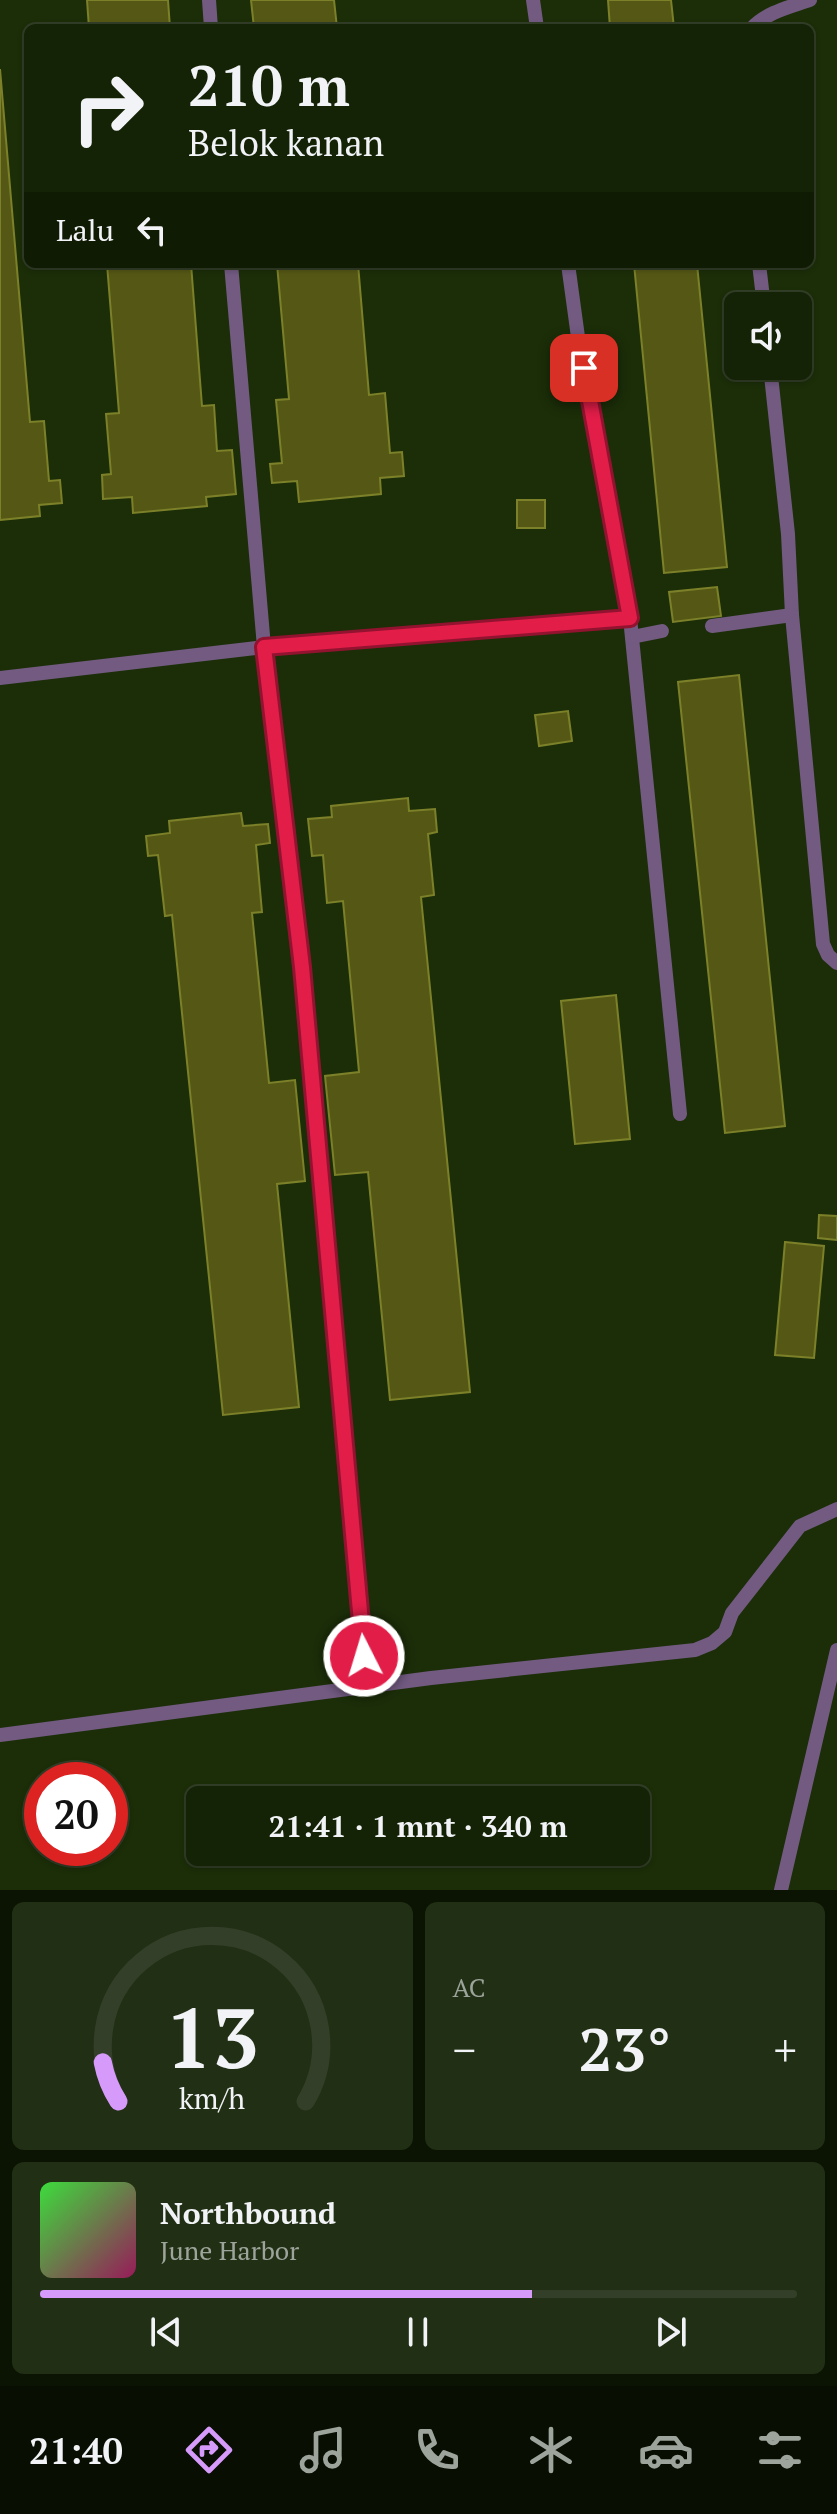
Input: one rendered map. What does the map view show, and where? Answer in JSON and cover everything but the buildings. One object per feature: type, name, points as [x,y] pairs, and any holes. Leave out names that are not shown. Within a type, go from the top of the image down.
[{"type":"lane","points":[[209,0],[211,24]]},
{"type":"lane","points":[[533,0],[536,24]]},
{"type":"lane","points":[[756,24],[778,10],[810,0]]},
{"type":"lane","points":[[231,268],[264,647],[302,967],[367,1687]]},
{"type":"lane","points":[[569,268],[578,337],[630,618],[680,1114]]},
{"type":"lane","points":[[759,268],[762,292]]},
{"type":"lane","points":[[772,380],[788,534],[792,615],[823,944],[828,955],[837,963]]},
{"type":"lane","points":[[712,626],[792,615]]},
{"type":"lane","points":[[0,678],[264,647],[630,618]]},
{"type":"lane","points":[[632,637],[662,631]]},
{"type":"lane","points":[[0,1735],[367,1687],[695,1650],[712,1643],[725,1632],[732,1613],[800,1526],[837,1509]]},
{"type":"lane","points":[[781,1890],[837,1650]]},
{"type":"route","points":[[364,1656],[302,967],[264,647],[630,618],[584,368]]}]
